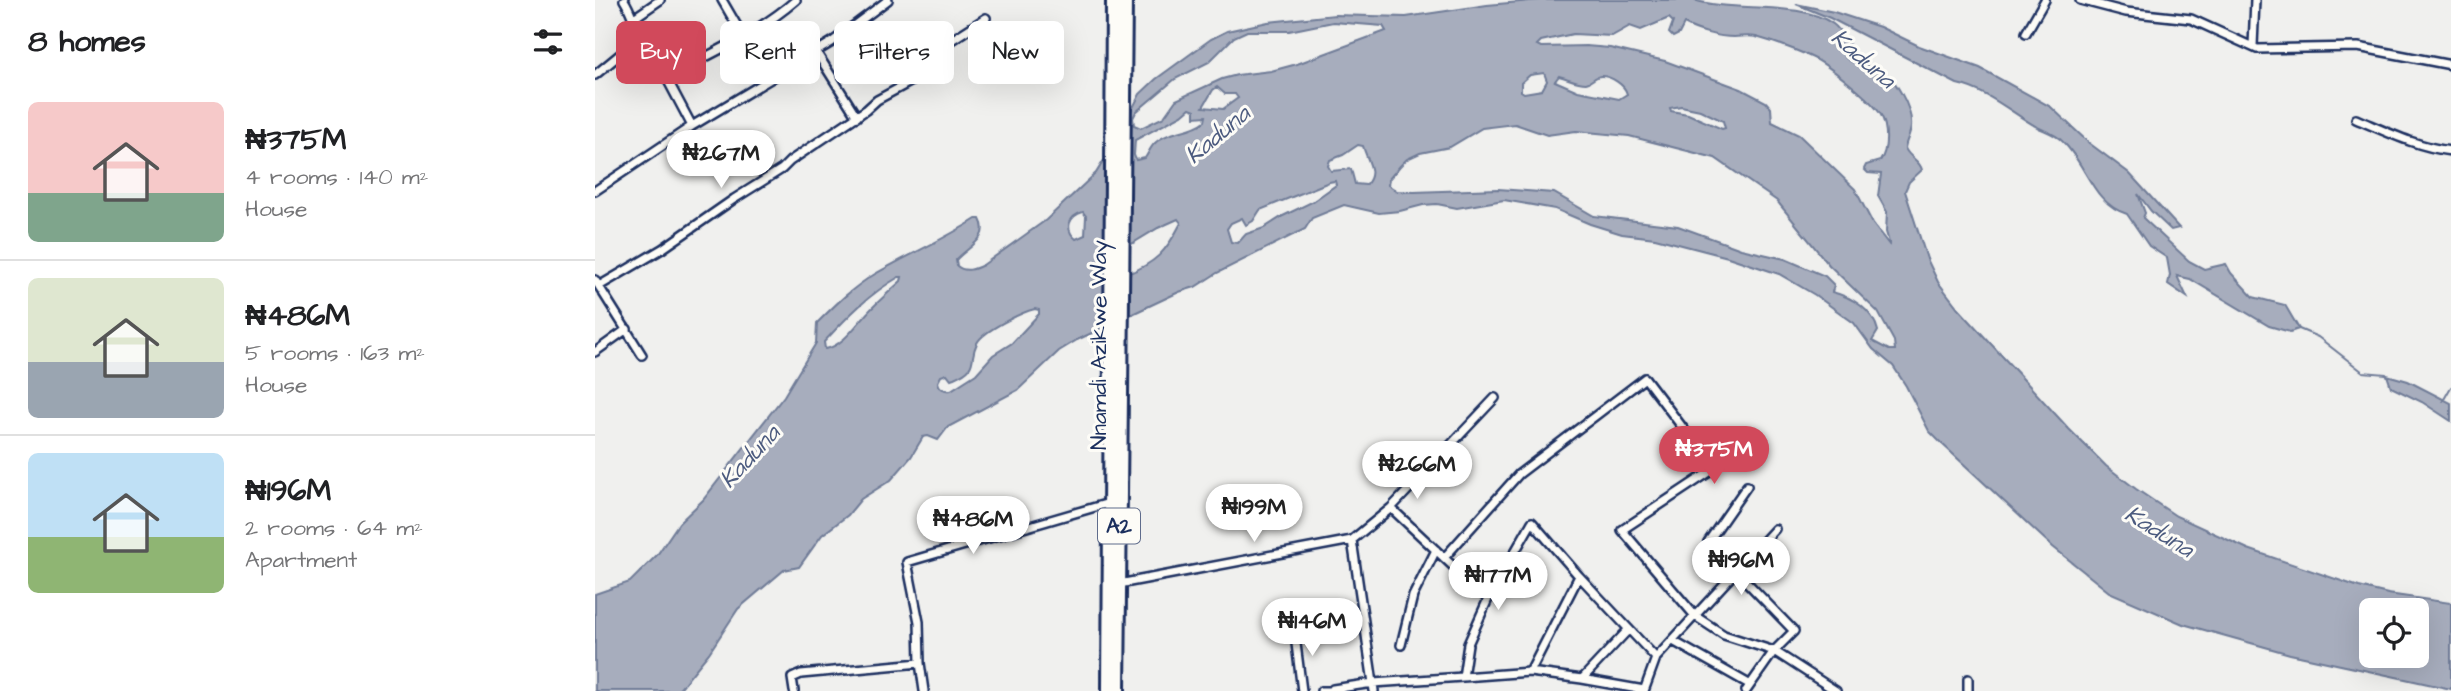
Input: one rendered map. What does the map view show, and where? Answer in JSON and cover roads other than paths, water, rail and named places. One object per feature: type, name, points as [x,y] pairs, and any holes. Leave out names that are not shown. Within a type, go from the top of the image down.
[{"type":"highway","name":"Nnamdi Azikwe Way","points":[[1113,0],[1117,104],[1115,361],[1118,691]]},
{"type":"highway","name":"Nnamdi Azikwe Way","points":[[1117,104],[1125,0]]},
{"type":"highway","name":"Nnamdi Azikwe Way","points":[[1109,691],[1109,503],[1115,361]]},
{"type":"street","points":[[624,0],[635,21]]},
{"type":"street","points":[[634,18],[660,0]]},
{"type":"street","points":[[722,0],[734,21]]},
{"type":"street","points":[[769,21],[796,0]]},
{"type":"street","points":[[820,48],[832,42],[888,0]]},
{"type":"street","points":[[2026,33],[2045,0]]},
{"type":"street","points":[[2080,0],[2126,12],[2190,19],[2257,49],[2358,47],[2451,65]]},
{"type":"street","points":[[2253,46],[2255,0]]},
{"type":"street","points":[[642,355],[597,283],[662,249],[857,117],[877,100],[912,80],[939,48],[986,18]]},
{"type":"street","points":[[595,75],[616,58]]},
{"type":"street","points":[[820,58],[857,117]]},
{"type":"street","points":[[669,84],[692,126]]},
{"type":"street","points":[[595,191],[760,84]]},
{"type":"street","points":[[2356,119],[2407,141],[2433,149],[2451,150]]},
{"type":"street","points":[[595,352],[627,329]]},
{"type":"street","points":[[1444,558],[1519,474],[1645,378],[1714,469],[1622,530],[1695,616],[1724,635],[1774,651],[1836,691]]},
{"type":"street","points":[[1119,584],[1352,540],[1391,509],[1495,398]]},
{"type":"street","points":[[1673,641],[1748,687],[1774,651],[1794,631],[1708,542],[1747,486]]},
{"type":"street","points":[[924,691],[919,622],[907,562],[1109,503]]},
{"type":"street","points":[[1391,509],[1488,599]]},
{"type":"street","points":[[1463,677],[1468,644],[1488,599],[1532,522],[1656,658]]},
{"type":"street","points":[[1321,691],[1530,672],[1582,678],[1644,690],[1656,658],[1775,529]]},
{"type":"street","points":[[1352,540],[1374,687]]},
{"type":"street","points":[[1401,645],[1413,596],[1436,550]]},
{"type":"street","points":[[1530,672],[1579,576]]},
{"type":"street","points":[[1294,628],[1301,691]]},
{"type":"street","points":[[1582,678],[1629,629]]},
{"type":"street","points":[[794,691],[792,678],[801,674],[920,663]]},
{"type":"street","points":[[1968,679],[1968,691]]},
{"type":"water","name":"Kaduna","points":[[1541,0],[1694,0],[1728,6],[1803,12],[1833,24],[1850,46],[1850,49],[1842,53],[1845,57],[1883,71],[1896,84],[1906,102],[1911,127],[1905,148],[1922,170],[1909,182],[1905,191],[1927,259],[1938,282],[1958,308],[2069,429],[2106,466],[2176,516],[2248,549],[2359,587],[2416,598],[2359,598],[2359,668],[2429,668],[2429,600],[2451,603],[2451,689],[2290,654],[2183,624],[2109,592],[2053,547],[1929,431],[1893,366],[1873,349],[1854,323],[1815,295],[1779,274],[1728,257],[1655,238],[1622,234],[1555,209],[1504,200],[1457,208],[1437,204],[1423,205],[1379,213],[1344,205],[1312,218],[1305,229],[1217,273],[1195,287],[1077,340],[1059,351],[1018,390],[948,427],[938,440],[923,437],[911,457],[891,480],[861,499],[848,515],[822,535],[799,567],[784,570],[738,609],[709,653],[678,691],[595,691],[595,594],[630,582],[657,555],[679,523],[703,500],[784,396],[816,343],[817,323],[837,303],[875,274],[976,219],[980,219],[983,226],[980,237],[956,260],[957,266],[967,270],[983,265],[1046,220],[1096,173],[1140,94],[1211,39],[1227,31],[1268,22],[1335,15],[1406,17]],"holes":[[[1669,18],[1673,22],[1669,33],[1673,37],[1679,34],[1684,24],[1721,36],[1756,37],[1811,57],[1838,74],[1869,101],[1881,115],[1885,126],[1883,156],[1880,161],[1866,165],[1864,169],[1868,173],[1881,174],[1878,196],[1887,212],[1886,232],[1890,246],[1873,224],[1855,189],[1799,135],[1772,122],[1771,108],[1766,102],[1741,89],[1665,61],[1610,48],[1537,45],[1541,41],[1573,34],[1612,36],[1630,26],[1641,30]],[[1333,22],[1383,26],[1386,31],[1297,64],[1222,79],[1176,100],[1164,117],[1141,128],[1134,125],[1136,112],[1175,79],[1209,62],[1234,37],[1247,31],[1289,31]],[[1544,73],[1547,81],[1542,90],[1524,93],[1521,91],[1521,83],[1530,75]],[[1559,76],[1586,83],[1605,76],[1621,84],[1627,94],[1619,99],[1578,91],[1555,81]],[[1217,87],[1225,94],[1235,94],[1238,98],[1223,109],[1203,107]],[[1681,106],[1700,110],[1723,121],[1725,128],[1688,114],[1671,111],[1670,108]],[[1190,108],[1195,110],[1195,117],[1206,116],[1205,121],[1193,128],[1159,139],[1145,158],[1136,160],[1135,140]],[[1515,124],[1547,135],[1576,131],[1629,136],[1715,158],[1777,201],[1829,265],[1878,312],[1894,341],[1895,350],[1889,350],[1872,341],[1878,331],[1872,317],[1854,301],[1832,292],[1834,285],[1825,276],[1785,259],[1741,249],[1678,226],[1594,216],[1554,193],[1498,189],[1414,192],[1397,191],[1388,185],[1389,179],[1407,159],[1420,153],[1450,147],[1482,128]],[[1358,145],[1363,146],[1371,166],[1371,176],[1366,185],[1355,184],[1351,169],[1331,171],[1328,166],[1330,160]],[[1335,181],[1336,185],[1312,202],[1264,228],[1246,234],[1238,243],[1231,242],[1227,229],[1231,223],[1242,218],[1246,225],[1253,221],[1260,210]],[[1083,212],[1086,216],[1085,235],[1076,239],[1069,227],[1074,216]],[[1178,219],[1181,223],[1165,249],[1136,271],[1098,282],[1098,270],[1102,262],[1158,228]],[[902,277],[844,339],[825,349],[824,342],[850,315],[888,284]],[[1035,309],[1039,310],[1039,314],[1012,343],[993,355],[976,374],[951,390],[941,387],[938,382],[941,376],[947,374],[951,379],[970,367],[974,349],[981,338],[1013,318]]]},
{"type":"water","points":[[1796,4],[1834,12],[1880,27],[1919,46],[1980,68],[2051,107],[2089,143],[2129,173],[2179,228],[2171,230],[2138,194],[2145,213],[2143,218],[2189,261],[2204,269],[2226,264],[2253,297],[2285,305],[2299,329],[2290,332],[2269,326],[2190,279],[2177,276],[2187,297],[2168,284],[2170,275],[2167,258],[2149,246],[2127,214],[2105,201],[2070,149],[2059,138],[1979,91],[1957,84],[1830,18]]},
{"type":"water","points":[[2387,375],[2408,381],[2451,403],[2451,421],[2422,402],[2391,387]]},
{"type":"waterway","points":[[2299,329],[2318,337],[2363,372],[2386,374]]},
{"type":"waterway","points":[[2443,401],[2451,387]]}]
